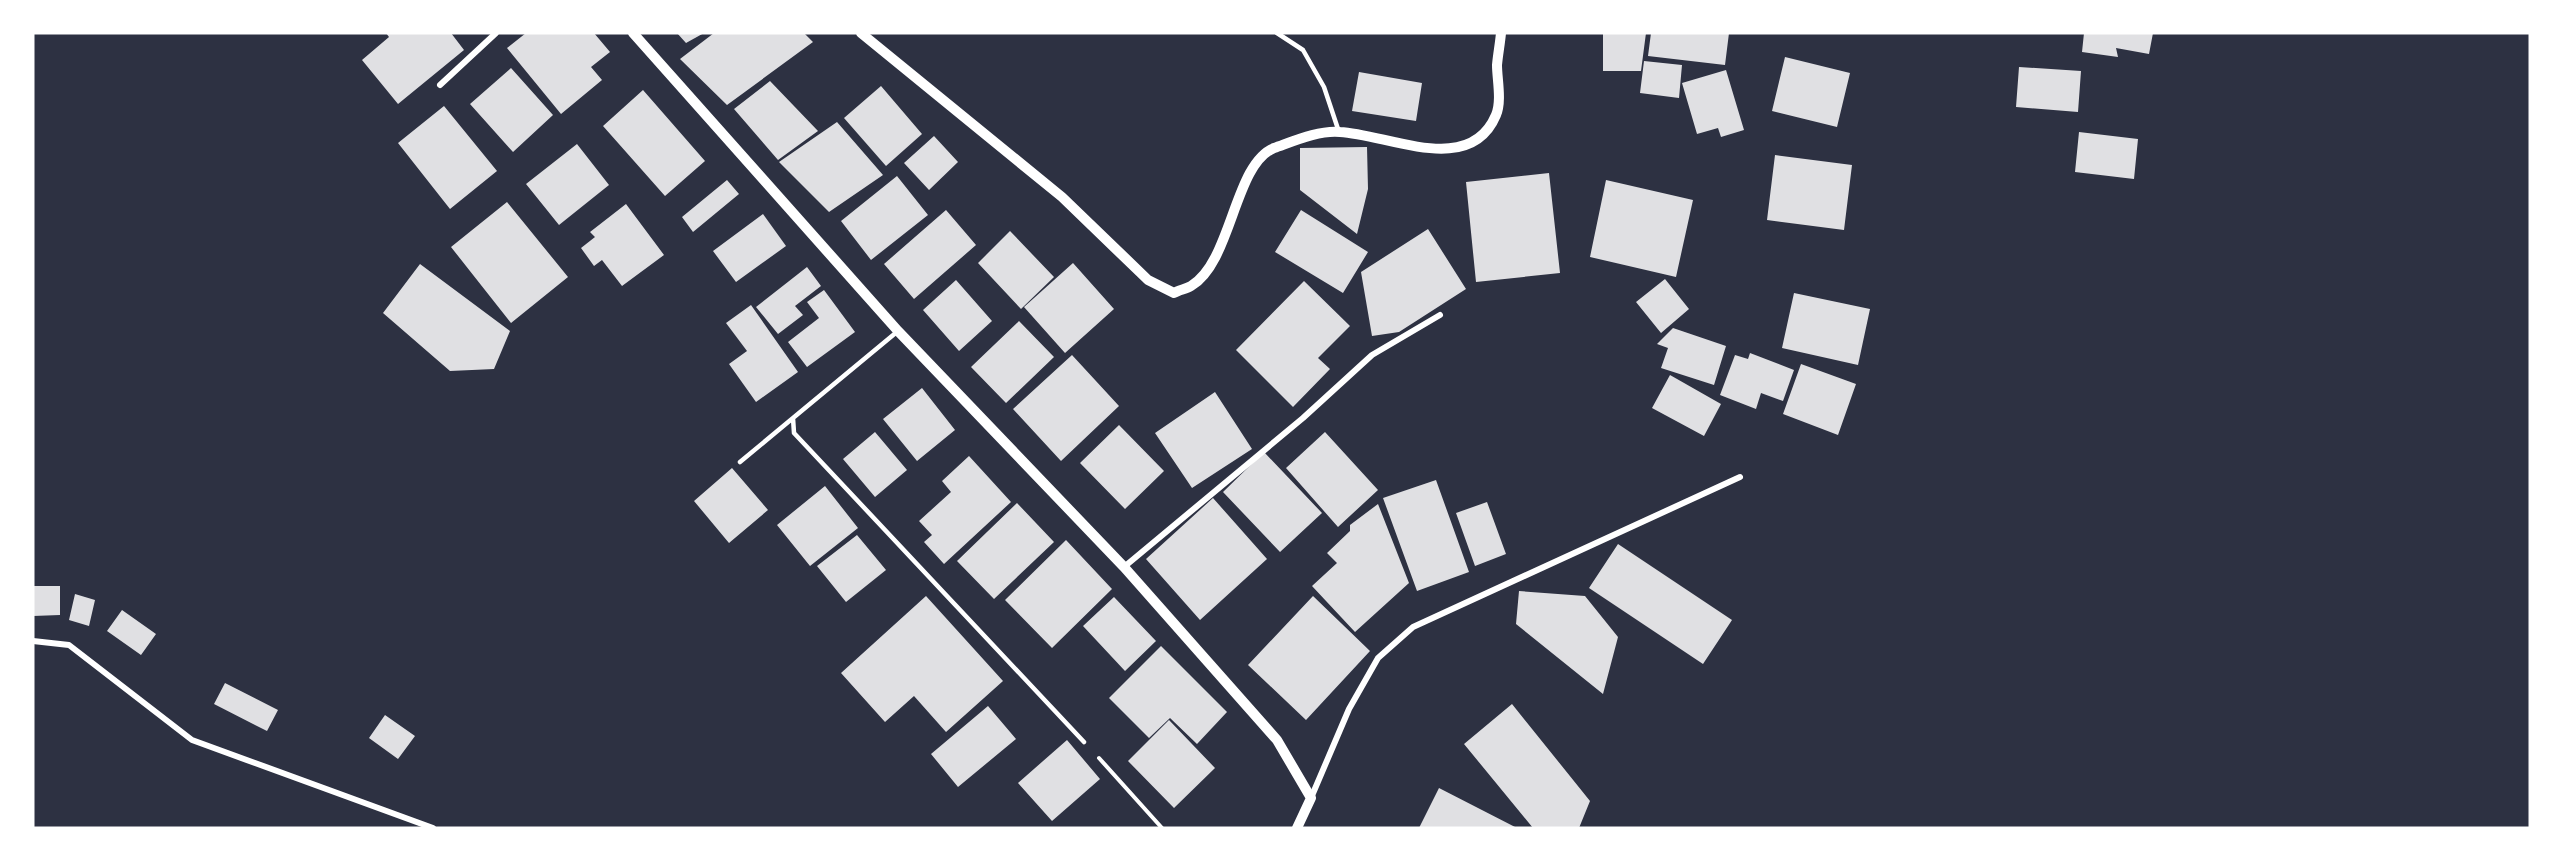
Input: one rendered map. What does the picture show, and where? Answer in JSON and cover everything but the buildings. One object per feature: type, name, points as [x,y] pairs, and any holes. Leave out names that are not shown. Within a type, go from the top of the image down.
[{"type":"street","points":[[440,86],[496,33]]},
{"type":"street","points":[[633,33],[898,331],[1124,567],[1277,740],[1311,798]]},
{"type":"street","points":[[861,33],[1062,197],[1148,280],[1174,293],[1192,285],[1210,265],[1255,163],[1271,150],[1312,135],[1339,132],[1435,149],[1462,148],[1486,134],[1497,112],[1501,33]]},
{"type":"street","points":[[1124,567],[1303,418],[1372,355],[1440,315]]},
{"type":"street","points":[[1298,828],[1349,709],[1378,658],[1413,627],[1740,477]]},
{"type":"street","points":[[33,641],[69,645],[192,740],[433,828]]},
{"type":"lane","points":[[1277,33],[1303,50],[1324,87],[1339,132]]},
{"type":"lane","points":[[740,462],[898,331]]},
{"type":"lane","points":[[793,418],[794,433],[1084,742]]},
{"type":"path","points":[[1084,742],[1162,828]]}]
